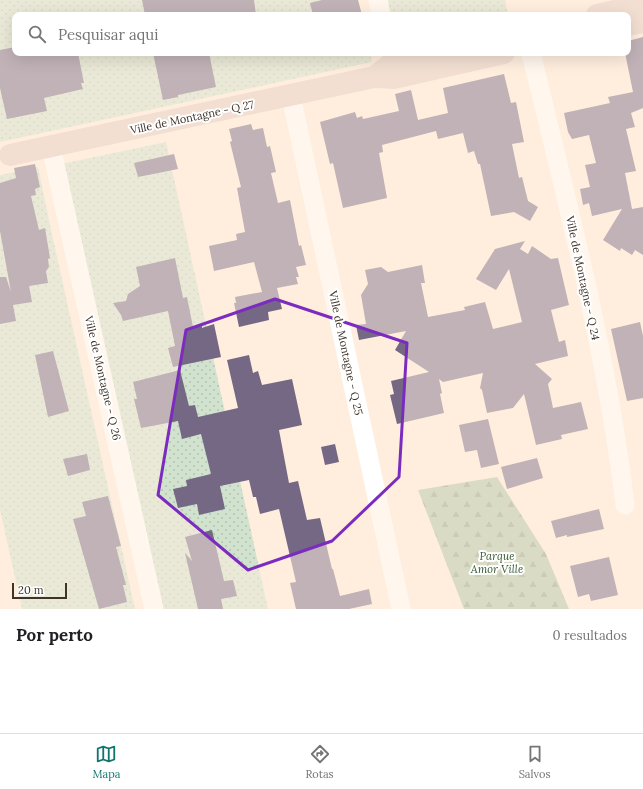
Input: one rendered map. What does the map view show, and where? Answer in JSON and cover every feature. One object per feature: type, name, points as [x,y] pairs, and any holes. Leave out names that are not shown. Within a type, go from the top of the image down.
[{"type":"street","points":[[378,0],[380,12]]},
{"type":"street","points":[[610,12],[643,4]]},
{"type":"street","points":[[631,24],[643,22]]},
{"type":"street","points":[[387,68],[423,56]]},
{"type":"street","points":[[387,68],[481,56]]},
{"type":"street","name":"Ville de Montagne - Q 24","points":[[532,56],[573,230],[604,372],[618,445],[626,504]]},
{"type":"street","name":"Ville de Montagne - Q 27","points":[[10,155],[291,96],[387,68]]},
{"type":"street","name":"Ville de Montagne - Q 25","points":[[291,96],[401,609]]},
{"type":"street","name":"Ville de Montagne - Q 26","points":[[51,147],[154,609]]},
{"type":"highlighted area","points":[[275,299],[407,343],[399,477],[332,541],[248,570],[158,495],[186,330]]},
{"type":"green space","points":[[0,0],[358,0],[361,12],[12,12],[12,56],[371,56],[372,62],[0,142]]},
{"type":"green space","points":[[383,0],[505,0],[507,12],[386,12]]},
{"type":"green space","points":[[166,142],[268,609],[158,609],[61,164]]},
{"type":"green space","points":[[38,167],[135,609],[22,609],[0,510],[0,175]]},
{"type":"green space","name":"Parque Amor Ville","points":[[497,477],[546,554],[569,609],[464,609],[418,490]]},
{"type":"building","points":[[142,0],[254,0],[256,12],[144,12]]},
{"type":"building","points":[[322,0],[358,0],[361,12],[312,12],[310,3]]},
{"type":"building","points":[[643,37],[643,108],[631,113],[635,127],[626,129],[636,171],[625,173],[632,209],[643,207],[643,255],[635,250],[632,255],[621,248],[620,251],[603,240],[622,209],[592,216],[589,203],[583,205],[580,189],[590,187],[585,165],[596,163],[589,135],[572,139],[568,132],[564,113],[610,103],[608,97],[633,92],[626,56],[631,56],[631,40]]},
{"type":"building","points":[[12,48],[12,56],[79,56],[84,83],[81,83],[83,89],[44,98],[47,111],[7,119],[0,88],[0,50]]},
{"type":"building","points":[[154,56],[210,56],[216,87],[178,95],[178,97],[163,100]]},
{"type":"building","points":[[504,74],[511,103],[516,102],[524,142],[512,144],[519,178],[522,177],[528,201],[538,207],[530,221],[514,212],[491,216],[480,164],[478,164],[474,151],[468,153],[463,133],[438,139],[436,131],[382,145],[383,152],[379,153],[387,198],[343,208],[333,163],[330,164],[320,122],[355,112],[357,118],[362,116],[363,119],[399,111],[395,94],[411,90],[418,120],[448,113],[443,88]]},
{"type":"building","points":[[251,124],[253,130],[263,128],[267,147],[270,146],[276,172],[271,173],[278,203],[290,200],[299,246],[301,245],[306,265],[296,267],[299,277],[296,277],[298,284],[277,288],[282,309],[268,312],[269,320],[239,327],[234,303],[236,303],[235,297],[262,292],[254,262],[214,271],[209,246],[237,240],[236,234],[245,232],[237,188],[241,187],[230,142],[232,141],[229,129]]},
{"type":"building","points":[[174,154],[178,169],[138,177],[134,163]]},
{"type":"building","points":[[35,164],[40,187],[35,189],[36,195],[31,196],[39,230],[45,228],[50,258],[48,259],[49,267],[46,271],[48,283],[29,286],[32,302],[13,305],[16,321],[0,324],[0,277],[6,277],[11,292],[0,231],[0,183],[16,178],[14,168]]},
{"type":"building","points":[[525,241],[520,249],[528,254],[532,246],[551,259],[558,258],[569,305],[551,310],[559,342],[565,340],[568,356],[535,364],[552,379],[548,384],[553,408],[581,402],[588,429],[561,435],[562,439],[536,445],[524,394],[513,408],[487,413],[482,390],[480,388],[483,373],[443,382],[439,379],[444,413],[397,424],[390,395],[394,394],[391,381],[429,372],[395,350],[406,331],[359,340],[356,325],[366,324],[361,295],[368,284],[365,270],[381,267],[388,272],[422,265],[425,283],[421,283],[428,317],[465,310],[464,307],[485,302],[493,329],[522,322],[509,269],[496,290],[476,279],[495,249]]},
{"type":"building","points":[[175,258],[183,298],[187,297],[193,327],[202,326],[202,328],[214,324],[221,357],[173,367],[168,348],[175,346],[168,311],[123,321],[113,303],[126,301],[128,294],[140,286],[136,267]]},
{"type":"building","points":[[640,322],[643,336],[643,398],[627,401],[611,329]]},
{"type":"building","points":[[53,351],[69,411],[48,417],[35,355]]},
{"type":"building","points":[[249,355],[253,373],[258,371],[262,385],[292,379],[302,425],[279,430],[289,483],[298,481],[307,520],[320,518],[340,596],[369,589],[372,604],[349,609],[296,609],[290,583],[296,582],[279,509],[260,514],[256,497],[253,497],[249,480],[220,486],[225,509],[199,515],[197,504],[178,508],[173,489],[187,486],[186,480],[211,474],[201,434],[182,439],[178,421],[141,428],[134,399],[137,399],[133,382],[180,370],[189,406],[195,405],[198,417],[238,408],[227,360]]},
{"type":"building","points":[[488,419],[499,464],[481,468],[477,450],[465,452],[459,425]]},
{"type":"building","points":[[335,444],[339,462],[325,465],[321,447]]},
{"type":"building","points":[[87,454],[90,470],[68,476],[63,459]]},
{"type":"building","points":[[537,458],[543,478],[507,489],[501,467]]},
{"type":"building","points":[[108,496],[121,546],[116,547],[126,585],[123,585],[127,602],[99,609],[73,519],[86,516],[82,502]]},
{"type":"building","points":[[599,509],[604,529],[556,538],[551,521]]},
{"type":"building","points":[[212,530],[224,581],[233,580],[237,596],[221,599],[223,609],[198,609],[185,553],[192,561],[185,537]]},
{"type":"building","points":[[609,557],[618,595],[591,601],[589,594],[578,597],[570,566]]}]
